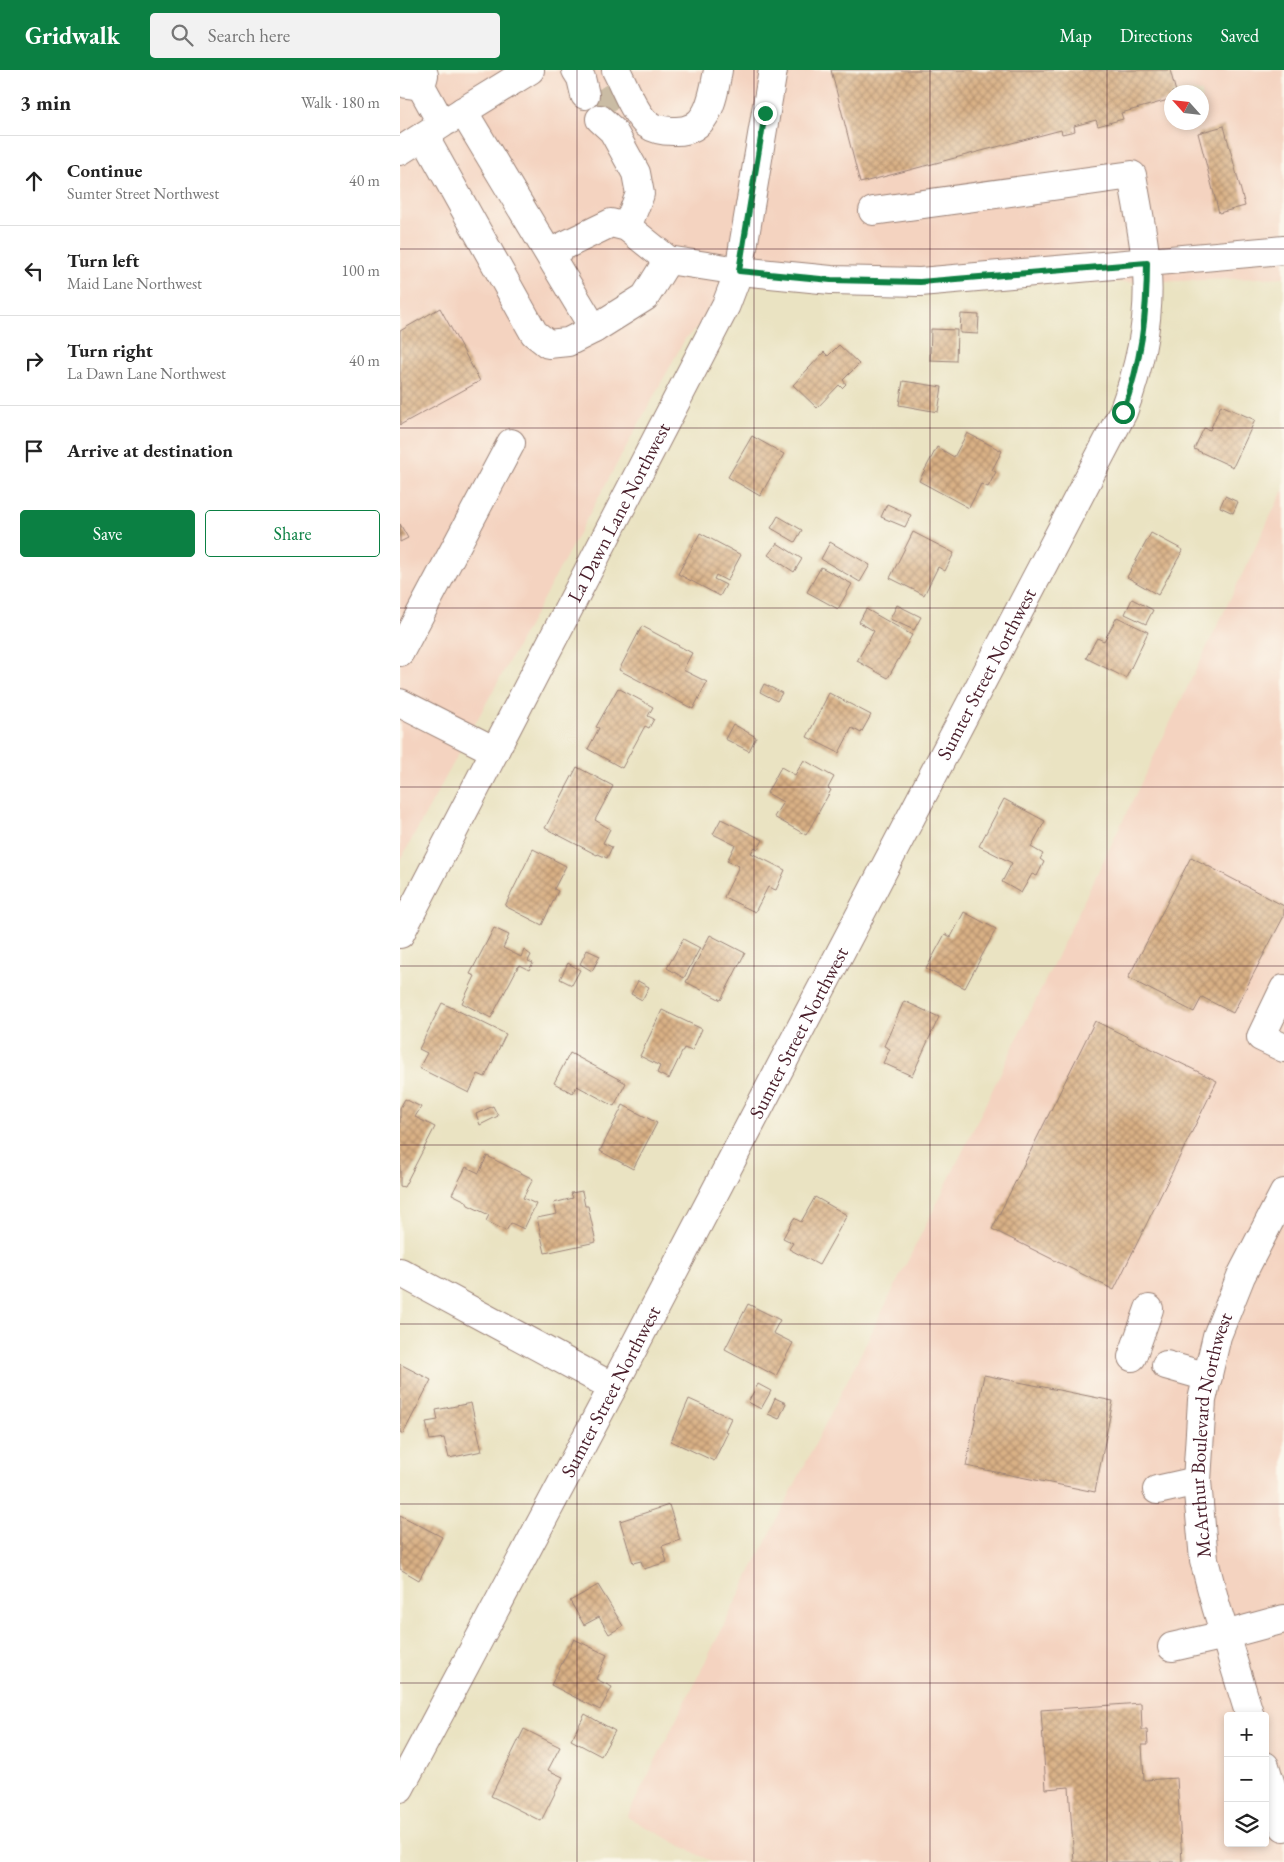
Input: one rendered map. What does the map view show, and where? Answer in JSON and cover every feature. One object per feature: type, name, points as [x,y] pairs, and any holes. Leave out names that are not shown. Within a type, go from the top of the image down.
[{"type":"street","points":[[400,151],[530,70]]},
{"type":"street","points":[[616,70],[647,124],[663,131],[679,132],[694,127],[706,116],[713,98],[718,70]]},
{"type":"street","name":"La Dawn Lane Northwest","points":[[400,934],[726,305],[739,271],[773,70]]},
{"type":"street","points":[[414,77],[443,124],[549,253],[594,329]]},
{"type":"street","points":[[594,100],[636,173],[640,194],[627,227]]},
{"type":"street","points":[[443,124],[534,333],[548,344],[568,342],[594,329],[645,297],[668,260]]},
{"type":"street","name":"Sumter Street Northwest","points":[[400,1788],[613,1387],[1123,412],[1134,383],[1147,304],[1147,263],[1132,175],[872,211]]},
{"type":"street","points":[[549,253],[611,222],[627,227],[668,260],[739,271],[831,280],[920,282],[1284,250]]},
{"type":"street","points":[[400,652],[511,443]]},
{"type":"street","points":[[400,703],[495,751]]},
{"type":"street","points":[[1284,989],[1261,1037],[1284,1048]]},
{"type":"street","name":"McArthur Boulevard Northwest","points":[[1249,1712],[1204,1560],[1196,1481],[1202,1400],[1217,1336],[1242,1276],[1284,1193]]},
{"type":"street","points":[[400,1272],[613,1387]]},
{"type":"street","points":[[1132,1357],[1149,1309]]},
{"type":"street","points":[[1166,1366],[1208,1377]]},
{"type":"street","points":[[1157,1490],[1196,1481]]},
{"type":"street","points":[[1172,1647],[1284,1619]]},
{"type":"street","points":[[1273,1772],[1284,1827]]},
{"type":"shaded area","points":[[400,70],[1284,70],[1284,277],[1152,282],[740,286],[685,339],[400,861]]},
{"type":"shaded area","points":[[1284,488],[1284,1862],[712,1862],[627,1817],[953,1171]]},
{"type":"building","points":[[831,70],[1170,70],[1174,85],[1164,85],[1164,101],[1121,113],[1123,119],[1098,126],[1096,120],[1074,126],[1075,131],[1062,134],[1061,130],[860,183]]},
{"type":"building","points":[[1224,126],[1245,206],[1219,213],[1198,133]]},
{"type":"building","points":[[440,308],[480,381],[400,425],[400,331]]},
{"type":"building","points":[[961,314],[979,315],[978,334],[960,333]]},
{"type":"building","points":[[931,329],[957,330],[956,361],[930,360]]},
{"type":"building","points":[[839,345],[859,364],[843,380],[846,384],[842,388],[839,385],[817,408],[793,385],[824,352],[828,356]]},
{"type":"building","points":[[903,381],[942,387],[938,412],[899,405]]},
{"type":"building","points":[[1221,405],[1255,420],[1233,467],[1194,449],[1204,428],[1210,430]]},
{"type":"building","points":[[967,433],[1002,451],[992,470],[996,472],[988,487],[981,484],[969,508],[919,481],[937,447],[954,457]]},
{"type":"building","points":[[752,436],[784,454],[760,496],[728,477]]},
{"type":"building","points":[[1225,496],[1238,502],[1233,513],[1220,507]]},
{"type":"building","points":[[887,504],[911,515],[905,527],[881,517]]},
{"type":"building","points":[[778,516],[802,530],[795,542],[771,528]]},
{"type":"building","points":[[400,524],[408,538],[400,542]]},
{"type":"building","points":[[913,532],[954,553],[945,571],[938,567],[924,595],[890,578]]},
{"type":"building","points":[[700,533],[741,555],[727,581],[716,575],[714,579],[726,585],[720,596],[678,574]]},
{"type":"building","points":[[1151,533],[1183,550],[1158,595],[1127,577]]},
{"type":"building","points":[[830,542],[870,565],[860,582],[821,559]]},
{"type":"building","points":[[777,543],[802,559],[794,572],[768,555]]},
{"type":"building","points":[[821,567],[852,584],[838,609],[807,592]]},
{"type":"building","points":[[1132,599],[1153,610],[1146,624],[1125,614]]},
{"type":"building","points":[[897,605],[921,617],[914,630],[890,619]]},
{"type":"building","points":[[866,609],[912,635],[888,678],[857,661],[874,631],[859,622]]},
{"type":"building","points":[[1117,617],[1148,632],[1126,678],[1086,658],[1097,638],[1104,641]]},
{"type":"building","points":[[642,626],[692,653],[683,670],[707,682],[693,709],[619,670]]},
{"type":"building","points":[[764,684],[782,693],[777,701],[760,692]]},
{"type":"building","points":[[618,688],[653,707],[648,716],[654,719],[649,728],[645,726],[622,768],[588,749],[599,728],[596,727]]},
{"type":"building","points":[[829,693],[871,715],[861,733],[852,728],[839,753],[807,737]]},
{"type":"building","points":[[733,724],[756,737],[749,751],[725,739]]},
{"type":"building","points":[[804,760],[834,777],[828,788],[831,790],[806,835],[774,817],[783,802],[767,793],[781,767],[795,775]]},
{"type":"building","points":[[577,767],[613,786],[595,820],[610,829],[603,843],[612,847],[607,858],[597,855],[545,828]]},
{"type":"building","points":[[1004,799],[1045,821],[1031,847],[1043,854],[1040,859],[1044,862],[1037,876],[1032,874],[1021,893],[1002,882],[1012,863],[979,846]]},
{"type":"building","points":[[721,819],[763,840],[758,849],[755,847],[751,853],[785,870],[776,890],[768,887],[755,912],[724,897],[739,866],[727,861],[735,845],[713,834]]},
{"type":"building","points":[[533,849],[566,866],[554,889],[558,891],[542,925],[505,906]]},
{"type":"building","points":[[1191,857],[1284,906],[1284,916],[1233,1013],[1202,997],[1194,1012],[1128,978]]},
{"type":"building","points":[[964,912],[996,929],[965,988],[926,969],[945,934],[951,937]]},
{"type":"building","points":[[494,928],[509,935],[503,948],[521,957],[524,950],[531,955],[528,961],[533,963],[529,970],[519,965],[491,1018],[462,1003],[475,976],[470,974]]},
{"type":"building","points":[[710,935],[745,953],[721,1000],[686,982]]},
{"type":"building","points":[[683,939],[700,948],[684,978],[667,968]]},
{"type":"building","points":[[587,950],[600,956],[592,971],[580,964]]},
{"type":"building","points":[[568,963],[580,970],[572,985],[560,979]]},
{"type":"building","points":[[638,981],[649,987],[642,1000],[631,994]]},
{"type":"building","points":[[904,1001],[939,1017],[912,1076],[883,1063],[890,1049],[884,1046]]},
{"type":"building","points":[[442,1003],[506,1034],[485,1077],[478,1074],[469,1093],[419,1068],[427,1053],[419,1049]]},
{"type":"building","points":[[662,1010],[702,1029],[692,1051],[684,1048],[669,1079],[657,1073],[660,1066],[640,1056]]},
{"type":"building","points":[[1095,1021],[1217,1081],[1114,1290],[992,1229]]},
{"type":"building","points":[[570,1053],[626,1083],[614,1106],[577,1086],[572,1093],[554,1083]]},
{"type":"building","points":[[405,1099],[421,1107],[415,1117],[435,1127],[404,1187],[400,1186],[400,1108]]},
{"type":"building","points":[[623,1105],[657,1123],[633,1169],[600,1151]]},
{"type":"building","points":[[493,1106],[498,1116],[480,1125],[476,1114]]},
{"type":"building","points":[[487,1156],[533,1179],[523,1198],[536,1204],[524,1229],[511,1223],[506,1231],[486,1221],[489,1215],[468,1205],[466,1201],[452,1194],[466,1167],[479,1173]]},
{"type":"building","points":[[582,1191],[585,1206],[588,1206],[596,1242],[545,1253],[537,1218],[557,1214],[554,1203],[573,1198],[571,1193]]},
{"type":"building","points":[[815,1197],[847,1215],[819,1265],[789,1249],[793,1243],[783,1238],[794,1218],[801,1222]]},
{"type":"building","points":[[748,1304],[780,1320],[773,1333],[793,1343],[776,1376],[725,1349]]},
{"type":"building","points":[[400,1364],[431,1380],[403,1434],[400,1432]]},
{"type":"building","points":[[984,1375],[1113,1401],[1095,1492],[966,1466]]},
{"type":"building","points":[[758,1384],[771,1391],[761,1409],[748,1402]]},
{"type":"building","points":[[775,1398],[786,1403],[779,1419],[768,1414]]},
{"type":"building","points":[[689,1399],[731,1418],[725,1431],[728,1432],[714,1461],[671,1441]]},
{"type":"building","points":[[471,1403],[482,1451],[449,1458],[444,1438],[430,1440],[426,1422],[438,1420],[436,1410]]},
{"type":"building","points":[[669,1505],[680,1540],[662,1546],[667,1562],[644,1569],[641,1561],[633,1563],[620,1521]]},
{"type":"building","points":[[400,1515],[442,1537],[419,1580],[400,1569]]},
{"type":"building","points":[[598,1585],[623,1626],[609,1634],[599,1617],[584,1625],[570,1601]]},
{"type":"building","points":[[574,1639],[607,1655],[596,1679],[612,1687],[600,1710],[551,1685]]},
{"type":"building","points":[[1141,1703],[1142,1730],[1147,1730],[1148,1745],[1142,1745],[1144,1780],[1177,1778],[1182,1862],[1074,1862],[1069,1787],[1046,1789],[1041,1710]]},
{"type":"building","points":[[585,1714],[615,1731],[601,1756],[571,1740]]},
{"type":"building","points":[[524,1729],[560,1747],[548,1770],[563,1777],[541,1821],[491,1796]]},
{"type":"tunnel","points":[[596,91],[610,113]]},
{"type":"route","points":[[765,113],[739,271],[831,280],[920,282],[1147,263],[1147,304],[1140,352],[1134,383],[1123,412]]}]
